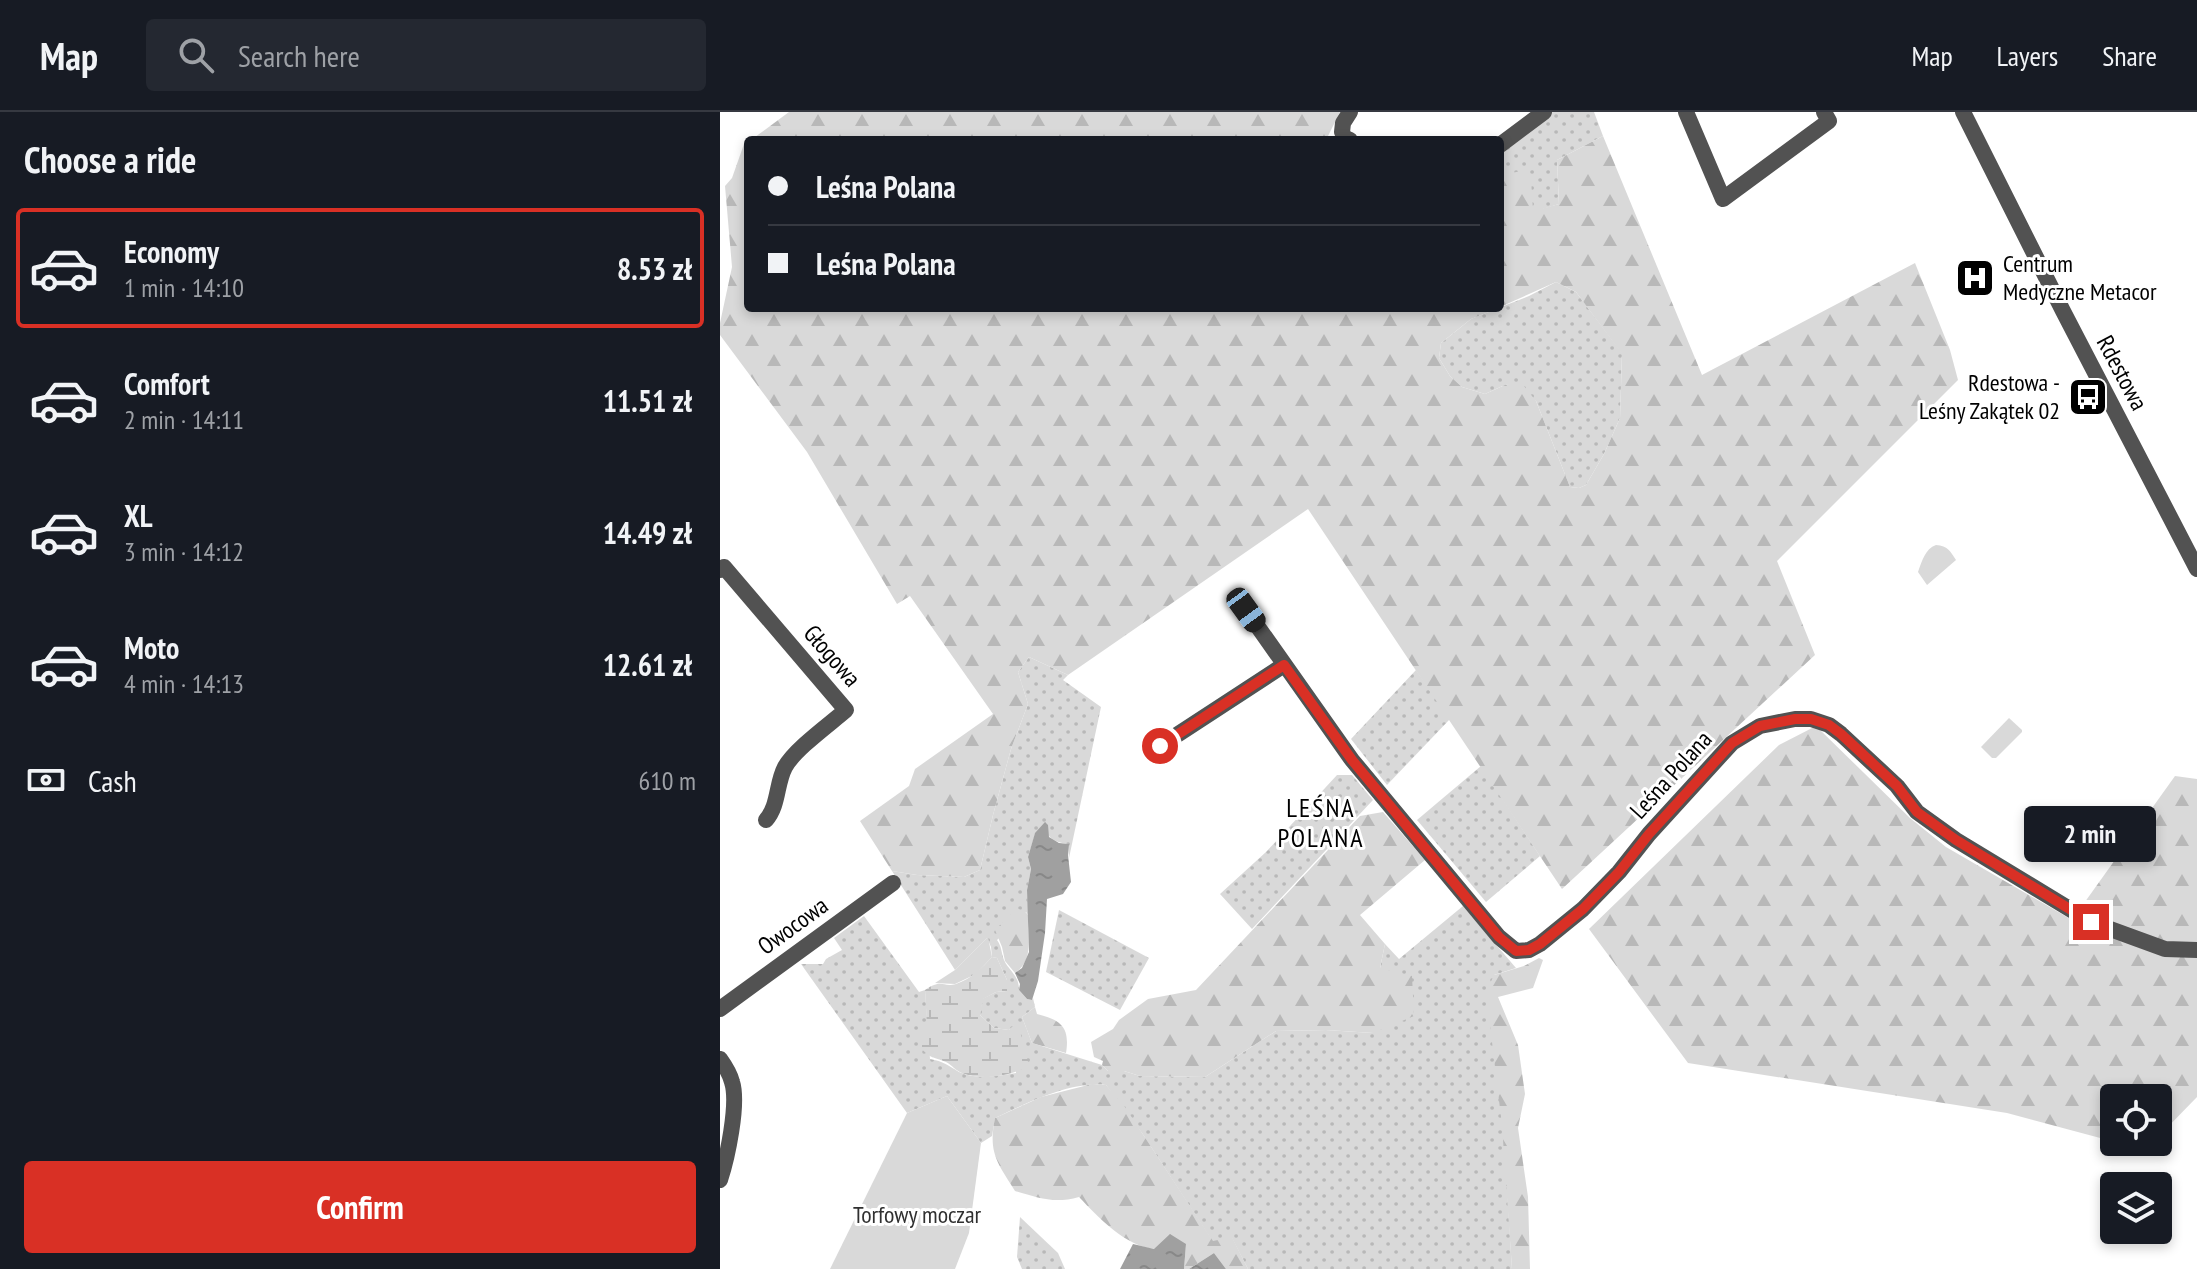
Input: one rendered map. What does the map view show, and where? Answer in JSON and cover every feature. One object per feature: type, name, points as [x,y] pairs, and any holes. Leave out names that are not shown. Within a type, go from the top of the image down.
[{"type":"street","points":[[1344,136],[1343,123],[1350,112]]},
{"type":"street","points":[[1504,142],[1544,112]]},
{"type":"street","points":[[1686,112],[1723,199],[1829,121],[1824,112]]},
{"type":"street","name":"Rdestowa","points":[[1963,112],[2197,569]]},
{"type":"street","name":"Głogowa","points":[[720,570],[724,567],[846,710],[788,762],[772,813],[766,820]]},
{"type":"street","name":"Leśna Polana","points":[[1246,610],[1352,760],[1499,937],[1516,951],[1529,950],[1540,944],[1583,909],[1732,743],[1760,726],[1795,719],[1811,719],[1829,725],[1897,786],[1917,812],[1956,840],[2091,922],[2165,949],[2197,950]]},
{"type":"street","points":[[1160,746],[1284,665]]},
{"type":"street","name":"Owocowa","points":[[720,1009],[893,883]]},
{"type":"street","points":[[720,1059],[734,1091],[730,1135],[720,1180]]},
{"type":"green space","points":[[789,112],[1340,112],[1328,136],[756,136]]},
{"type":"green space","points":[[1550,112],[1594,112],[1603,136],[1557,160],[1559,204],[1533,212],[1504,172],[1504,147]]},
{"type":"green space","points":[[1603,136],[1702,375],[1915,263],[1950,350],[1958,380],[1777,561],[1815,655],[1562,889],[1308,509],[1068,675],[1029,657],[1018,672],[1028,704],[1011,749],[980,870],[964,877],[892,871],[860,821],[909,786],[915,769],[993,714],[910,596],[897,604],[807,452],[720,335],[732,267],[725,186],[732,178],[744,144],[744,312],[1489,312],[1471,319],[1441,343],[1439,358],[1450,376],[1462,387],[1485,394],[1507,384],[1524,386],[1536,401],[1570,487],[1579,488],[1586,485],[1620,418],[1622,354],[1576,292],[1556,282],[1504,305],[1504,171],[1507,174],[1521,171],[1531,179],[1533,211],[1559,204],[1557,160]]},
{"type":"green space","points":[[1556,282],[1576,292],[1622,353],[1620,418],[1586,485],[1579,488],[1570,487],[1536,401],[1507,384],[1485,394],[1462,387],[1450,376],[1439,358],[1441,343],[1471,319],[1489,312],[1504,312],[1504,306]]},
{"type":"green space","points":[[1936,545],[1946,548],[1956,560],[1927,585],[1918,572],[1927,552]]},
{"type":"green space","points":[[1029,657],[1068,675],[1063,680],[1101,707],[1069,858],[1068,844],[1054,840],[1047,833],[1038,831],[1035,834],[1028,857],[1031,869],[1027,890],[1029,916],[1026,912],[997,940],[1019,990],[1027,999],[1033,998],[1035,1007],[1022,1017],[1032,1043],[1102,1065],[1108,1071],[1124,1071],[1140,1076],[1205,1077],[1276,1031],[1373,1033],[1385,944],[1399,959],[1463,906],[1516,968],[1494,975],[1512,1269],[1248,1269],[1232,1238],[1213,1242],[1142,1133],[1106,1085],[1063,1090],[1007,1112],[995,1118],[992,1136],[981,1143],[947,1096],[907,1113],[801,964],[823,964],[842,950],[834,938],[864,916],[919,992],[925,990],[930,1059],[973,1076],[1016,1073],[1016,1024],[1009,1030],[994,1028],[980,1015],[982,999],[996,992],[1007,991],[1007,980],[997,958],[992,957],[987,938],[955,970],[892,871],[964,877],[980,870],[1011,749],[1028,704],[1018,672]]},
{"type":"green space","points":[[1416,670],[1450,719],[1387,785],[1351,739]]},
{"type":"green space","points":[[2009,718],[2022,732],[1996,758],[1992,758],[1981,747]]},
{"type":"green space","points":[[1816,726],[1910,818],[1946,847],[2072,920],[2175,776],[2197,779],[2197,1097],[2172,1123],[2172,1084],[2100,1084],[2100,1138],[2007,1113],[1688,1063],[1589,929],[1779,745]]},
{"type":"green space","points":[[1481,766],[1540,856],[1486,902],[1417,820]]},
{"type":"green space","points":[[1337,775],[1352,775],[1373,800],[1252,929],[1220,894],[1266,852]]},
{"type":"green space","points":[[1383,812],[1425,860],[1360,915],[1385,944],[1380,968],[1412,976],[1414,1016],[1373,1033],[1276,1031],[1205,1077],[1140,1076],[1124,1071],[1108,1071],[1102,1065],[1103,1061],[1094,1057],[1091,1042],[1113,1029],[1119,1020],[1148,999],[1196,990],[1360,816]]},
{"type":"green space","points":[[1017,908],[1028,916],[1029,947],[1024,964],[1015,973],[1005,961],[995,930]]},
{"type":"green space","points":[[1059,910],[1149,958],[1120,1010],[1046,972]]},
{"type":"green space","points":[[988,937],[992,957],[976,974],[955,984],[935,983],[955,970]]},
{"type":"green space","points":[[992,957],[997,958],[1007,980],[1007,991],[996,992],[983,999],[980,1015],[994,1028],[1009,1030],[1016,1023],[1029,1066],[1005,1075],[978,1077],[960,1072],[920,1047],[921,1033],[927,1025],[925,990],[939,984],[961,982],[976,973]]},
{"type":"green space","points":[[1539,958],[1543,960],[1533,988],[1498,997],[1518,1045],[1525,1094],[1518,1128],[1528,1197],[1530,1269],[1512,1269],[1502,1125],[1486,992],[1494,975]]},
{"type":"green space","points":[[1035,1007],[1037,1014],[1053,1019],[1062,1026],[1067,1037],[1066,1053],[1032,1043],[1022,1017]]},
{"type":"green space","points":[[1092,1084],[1106,1085],[1125,1107],[1213,1241],[1232,1237],[1248,1269],[1226,1269],[1214,1253],[1184,1269],[1186,1244],[1159,1249],[1144,1247],[1113,1230],[1079,1197],[1054,1200],[1015,1191],[996,1157],[993,1140],[995,1118],[1041,1097]]},
{"type":"green space","name":"Torfowy moczar","points":[[947,1096],[981,1143],[969,1233],[955,1269],[830,1269],[907,1113]]},
{"type":"green space","points":[[1020,1217],[1058,1253],[1065,1269],[1022,1269],[1017,1257]]},
{"type":"water","points":[[1045,822],[1049,837],[1069,844],[1071,882],[1063,894],[1047,899],[1038,981],[1032,1000],[1019,990],[1015,973],[1022,968],[1029,952],[1027,890],[1031,869],[1028,857],[1035,833]]},
{"type":"water","points":[[1170,1234],[1186,1244],[1184,1269],[1120,1269],[1133,1244],[1154,1249]]},
{"type":"water","points":[[1214,1253],[1226,1269],[1189,1269]]},
{"type":"place","name":"Centrum Medyczne Metacor","points":[[1975,278]]},
{"type":"place","name":"Rdestowa - Leśny Zakątek 02","points":[[2088,397]]},
{"type":"district","name":"LEŚNA POLANA","points":[[1321,823]]},
{"type":"route","points":[[1160,746],[1284,665],[1352,760],[1499,937],[1516,951],[1529,950],[1540,944],[1583,909],[1732,743],[1760,726],[1811,719],[1829,725],[1841,734],[1897,786],[1917,812],[1956,840],[2091,922]]}]
